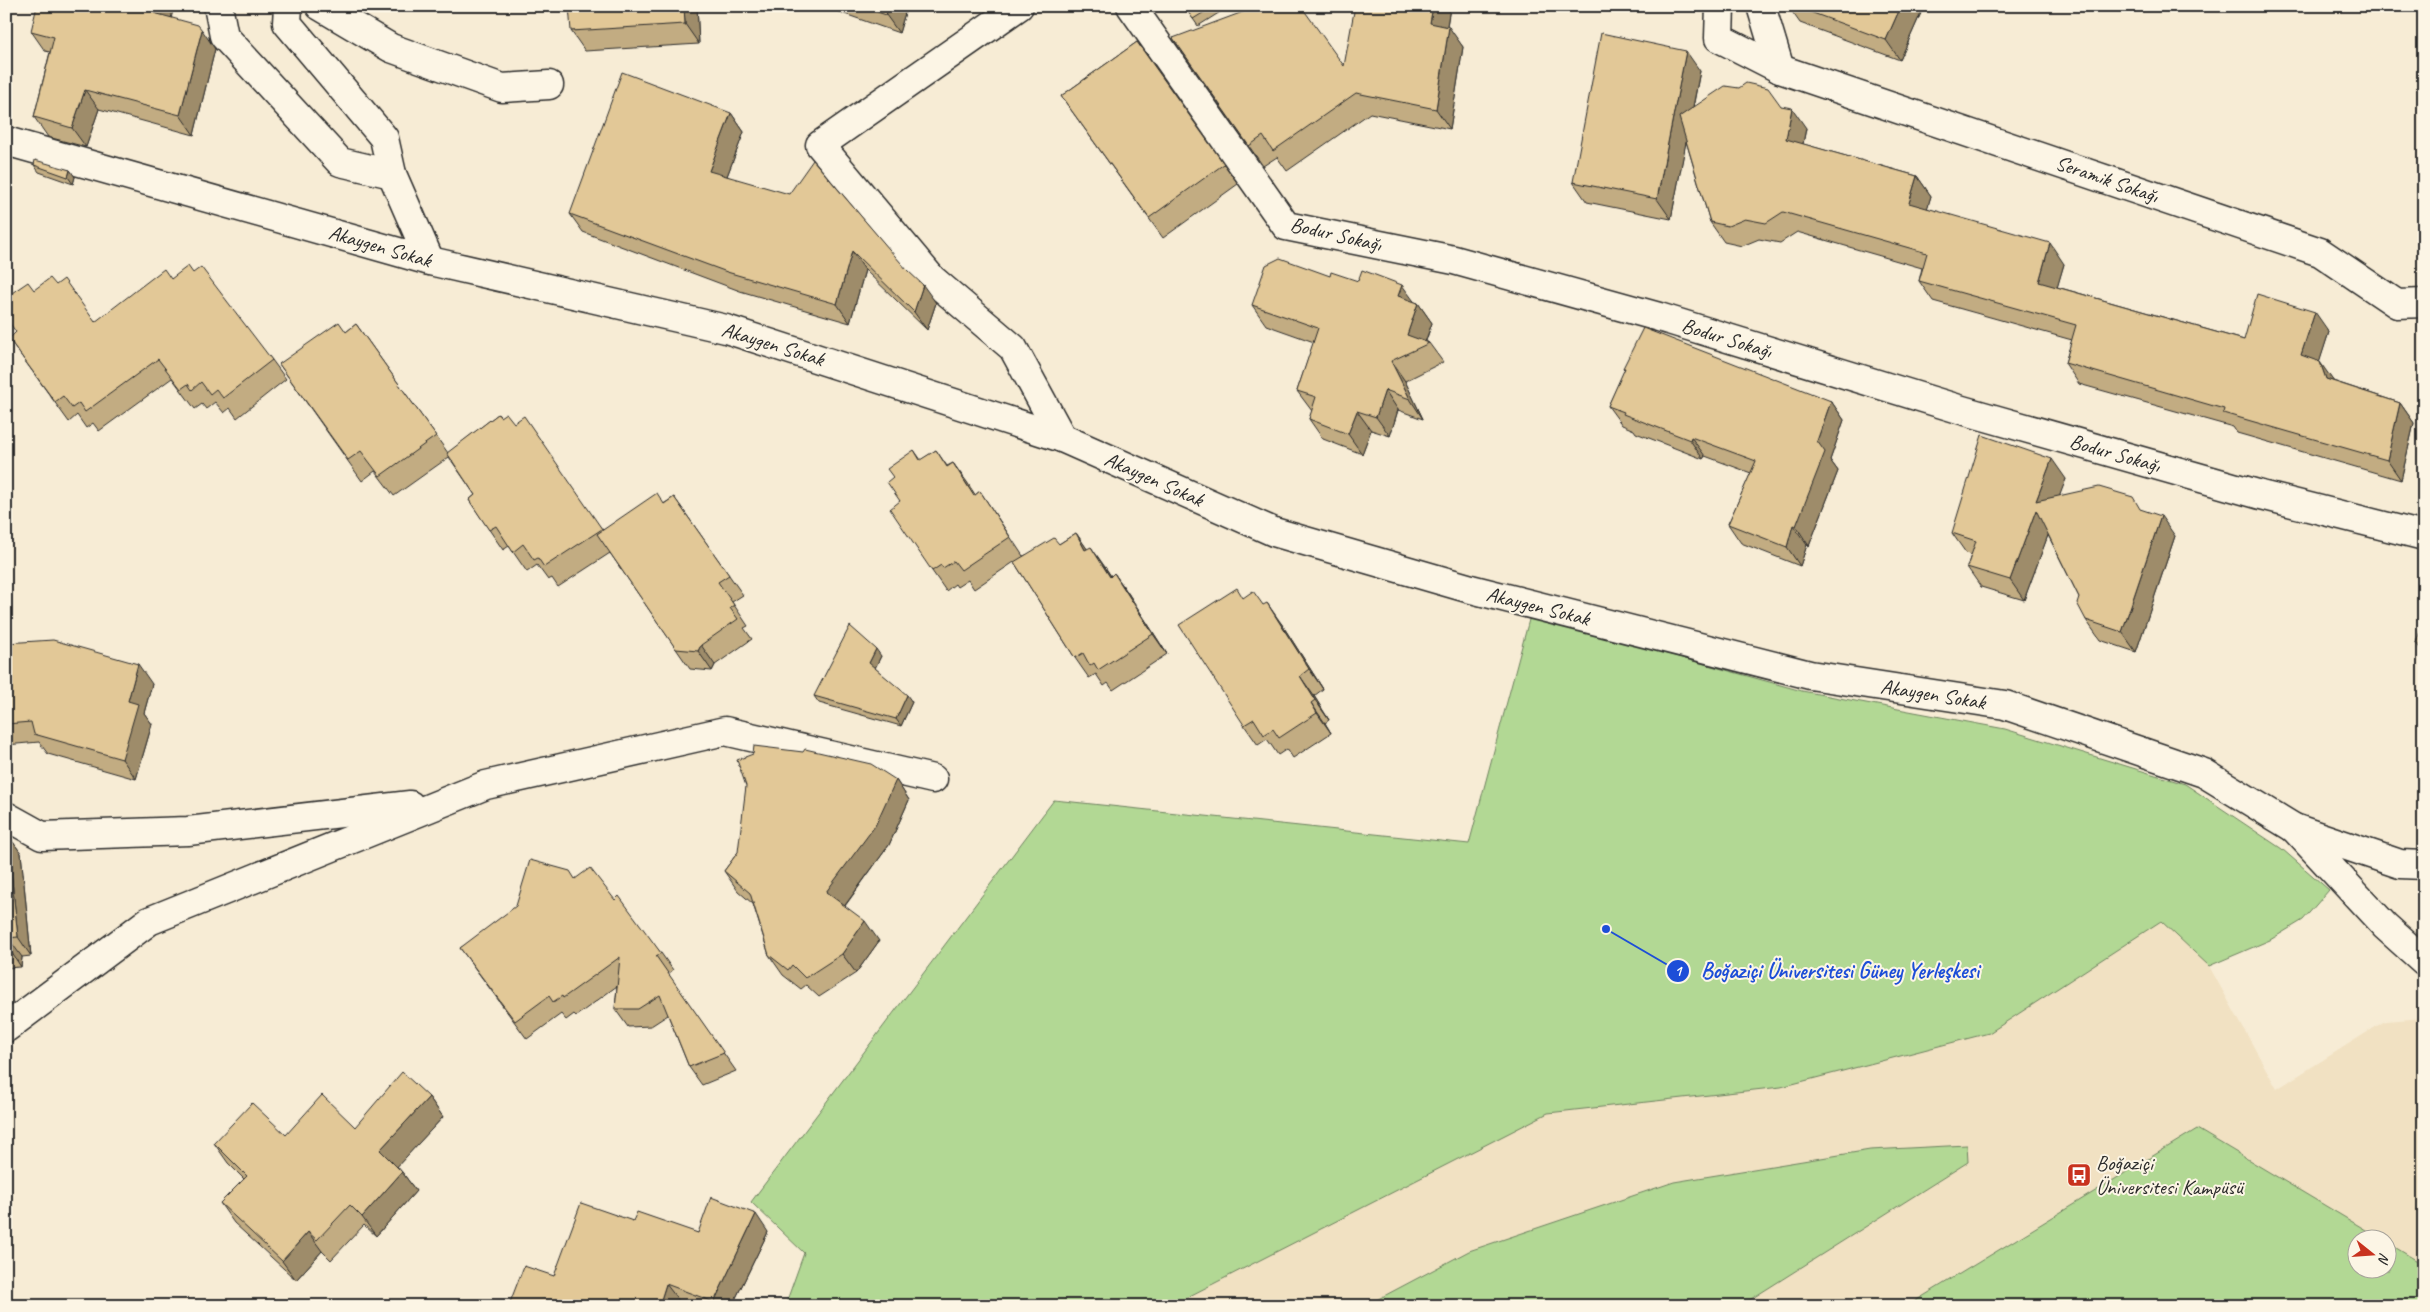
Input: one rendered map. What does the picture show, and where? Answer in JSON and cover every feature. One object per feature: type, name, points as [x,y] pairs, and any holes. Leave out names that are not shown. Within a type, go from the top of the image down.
[{"type":"street","points":[[218,6],[224,36],[340,162],[392,174]]},
{"type":"street","points":[[288,6],[287,23],[384,138],[392,174],[430,261]]},
{"type":"street","points":[[320,6],[391,48],[502,88],[548,85]]},
{"type":"street","points":[[1019,6],[820,145],[932,279],[1014,348],[1062,438]]},
{"type":"street","name":"Bodur Sokağı","points":[[1130,6],[1286,226],[1463,262],[1659,317],[1962,410],[2261,495],[2424,536]]},
{"type":"street","name":"Seramik Sokağı","points":[[1720,6],[1719,38],[1780,69],[2320,252],[2397,304],[2424,303]]},
{"type":"street","points":[[1761,6],[1780,69]]},
{"type":"street","name":"Akaygen Sokak","points":[[6,141],[430,261],[726,329],[1062,438],[1274,532],[1471,589],[1810,675],[2005,705],[2204,773],[2294,828]]},
{"type":"street","points":[[6,1028],[148,921],[486,785],[724,731],[933,779]]},
{"type":"street","points":[[6,816],[42,836],[188,831],[444,802]]},
{"type":"street","points":[[2294,828],[2400,864],[2424,865]]},
{"type":"street","points":[[2294,828],[2385,926],[2424,961]]},
{"type":"shaded area","points":[[1530,616],[1802,691],[2005,729],[2185,784],[2282,849],[2302,878],[2300,891],[2209,966],[2277,1089],[2385,1021],[2424,1018],[2424,1306],[785,1306],[804,1253],[751,1202],[1054,800],[1469,844]]},
{"type":"green space","points":[[1530,616],[1802,691],[2005,729],[2185,784],[2282,849],[2329,890],[2303,920],[2270,940],[2209,966],[2161,921],[1989,1033],[1781,1087],[1548,1113],[1170,1306],[785,1306],[804,1253],[751,1202],[1054,800],[1469,844]]},
{"type":"green space","points":[[2197,1129],[2366,1230],[2348,1230],[2348,1280],[2398,1280],[2398,1249],[2424,1265],[2424,1306],[1907,1306]]},
{"type":"green space","points":[[1967,1145],[1968,1162],[1740,1306],[1365,1306],[1469,1251],[1674,1182],[1870,1150]]},
{"type":"building","points":[[37,6],[156,6],[154,13],[198,25],[202,30],[180,115],[85,90],[72,128],[34,117],[54,37],[31,31]]},
{"type":"building","points":[[569,6],[684,6],[685,24],[571,31]]},
{"type":"building","points":[[861,6],[889,6],[886,15]]},
{"type":"building","points":[[1184,6],[1214,6],[1193,19]]},
{"type":"building","points":[[1259,6],[1301,6],[1344,66],[1355,6],[1433,6],[1430,23],[1449,27],[1436,109],[1356,93],[1273,151],[1263,136],[1249,146],[1173,38]]},
{"type":"building","points":[[1794,6],[1901,6],[1886,40]]},
{"type":"building","points":[[1601,33],[1686,51],[1657,199],[1573,182]]},
{"type":"building","points":[[1137,42],[1224,164],[1149,218],[1061,96]]},
{"type":"building","points":[[622,72],[731,113],[709,171],[789,194],[813,160],[907,270],[923,285],[914,312],[852,251],[837,304],[727,272],[570,214]]},
{"type":"building","points":[[1746,83],[1768,88],[1781,106],[1792,108],[1786,139],[1917,176],[1909,203],[2050,243],[2039,282],[2244,340],[2257,294],[2315,312],[2301,355],[2320,362],[2326,379],[2400,403],[2387,460],[2223,413],[2224,409],[2065,363],[2076,325],[1919,281],[1927,253],[1783,212],[1766,223],[1745,219],[1728,226],[1710,222],[1679,117],[1725,86],[1739,88]]},
{"type":"building","points":[[35,160],[70,170],[68,177],[34,165]]},
{"type":"building","points":[[1280,258],[1330,276],[1331,272],[1358,281],[1362,270],[1402,285],[1398,296],[1418,303],[1407,335],[1429,343],[1391,361],[1410,399],[1385,390],[1376,417],[1357,411],[1348,434],[1309,419],[1316,397],[1297,391],[1318,328],[1252,305],[1266,265]]},
{"type":"building","points":[[188,266],[193,273],[201,267],[272,360],[223,398],[216,389],[210,394],[201,382],[192,390],[188,384],[181,389],[158,359],[85,412],[79,403],[72,408],[63,396],[55,402],[9,339],[16,332],[6,318],[6,297],[28,282],[34,290],[50,278],[56,285],[64,279],[95,322],[164,269],[171,279]]},
{"type":"building","points":[[339,322],[346,332],[356,324],[436,436],[380,476],[361,451],[348,460],[279,364]]},
{"type":"building","points":[[1643,328],[1831,401],[1817,441],[1825,452],[1796,526],[1793,525],[1787,547],[1728,524],[1756,461],[1691,437],[1690,440],[1623,414],[1624,412],[1608,406],[1625,368],[1623,368]]},
{"type":"building","points":[[506,413],[514,423],[524,416],[602,529],[544,567],[538,558],[534,560],[523,544],[513,552],[496,526],[489,530],[469,500],[475,495],[447,453],[498,414],[500,417]]},
{"type":"building","points":[[1982,435],[2052,459],[2036,501],[2099,487],[2133,497],[2140,509],[2161,516],[2122,632],[2086,620],[2077,603],[2079,597],[2036,510],[2010,580],[1967,567],[1976,541],[1952,533]]},
{"type":"building","points":[[914,450],[920,460],[936,450],[947,467],[953,463],[974,496],[980,491],[1010,537],[961,570],[954,561],[943,568],[941,565],[932,571],[890,509],[900,501],[887,482],[893,477],[887,469]]},
{"type":"building","points":[[657,493],[664,504],[674,497],[729,575],[718,582],[734,605],[730,608],[738,619],[701,645],[698,651],[676,649],[597,534]]},
{"type":"building","points":[[1076,533],[1085,550],[1091,547],[1110,577],[1114,573],[1153,634],[1098,670],[1094,663],[1090,666],[1083,653],[1075,658],[1014,562],[1054,538],[1059,544]]},
{"type":"building","points":[[1237,588],[1243,598],[1253,591],[1263,605],[1267,603],[1309,669],[1300,676],[1315,700],[1311,703],[1317,713],[1279,738],[1273,729],[1264,735],[1254,719],[1244,725],[1179,625]]},
{"type":"building","points":[[2424,620],[2424,645],[2416,643]]},
{"type":"building","points":[[850,626],[876,649],[869,663],[907,695],[896,719],[814,696]]},
{"type":"building","points":[[53,640],[138,664],[128,701],[138,704],[122,759],[34,734],[31,722],[6,724],[6,643]]},
{"type":"building","points":[[754,746],[803,752],[805,749],[871,764],[896,780],[875,826],[826,892],[865,921],[842,954],[805,978],[792,965],[788,970],[769,955],[750,893],[724,871],[738,852],[746,786],[737,760],[753,754]]},
{"type":"building","points":[[6,834],[18,937],[8,938],[8,947],[6,947]]},
{"type":"building","points":[[530,860],[570,871],[575,879],[590,868],[615,900],[619,896],[661,953],[656,956],[724,1053],[689,1067],[660,995],[638,1009],[615,1009],[620,957],[563,998],[562,996],[553,1002],[549,996],[515,1021],[460,948],[516,906]]},
{"type":"building","points":[[402,1072],[429,1097],[380,1150],[402,1172],[362,1217],[350,1205],[317,1240],[308,1232],[282,1261],[220,1203],[247,1176],[214,1143],[252,1103],[286,1135],[322,1095],[355,1127]]},
{"type":"building","points":[[711,1197],[756,1214],[714,1302],[666,1284],[659,1306],[509,1305],[524,1266],[554,1276],[581,1203],[633,1221],[637,1212],[698,1233]]},
{"type":"place","name":"Boğaziçi Üniversitesi Güney Yerleşkesi","points":[[1606,929]]},
{"type":"place","name":"Boğaziçi Üniversitesi Kampüsü","points":[[2079,1175]]}]
